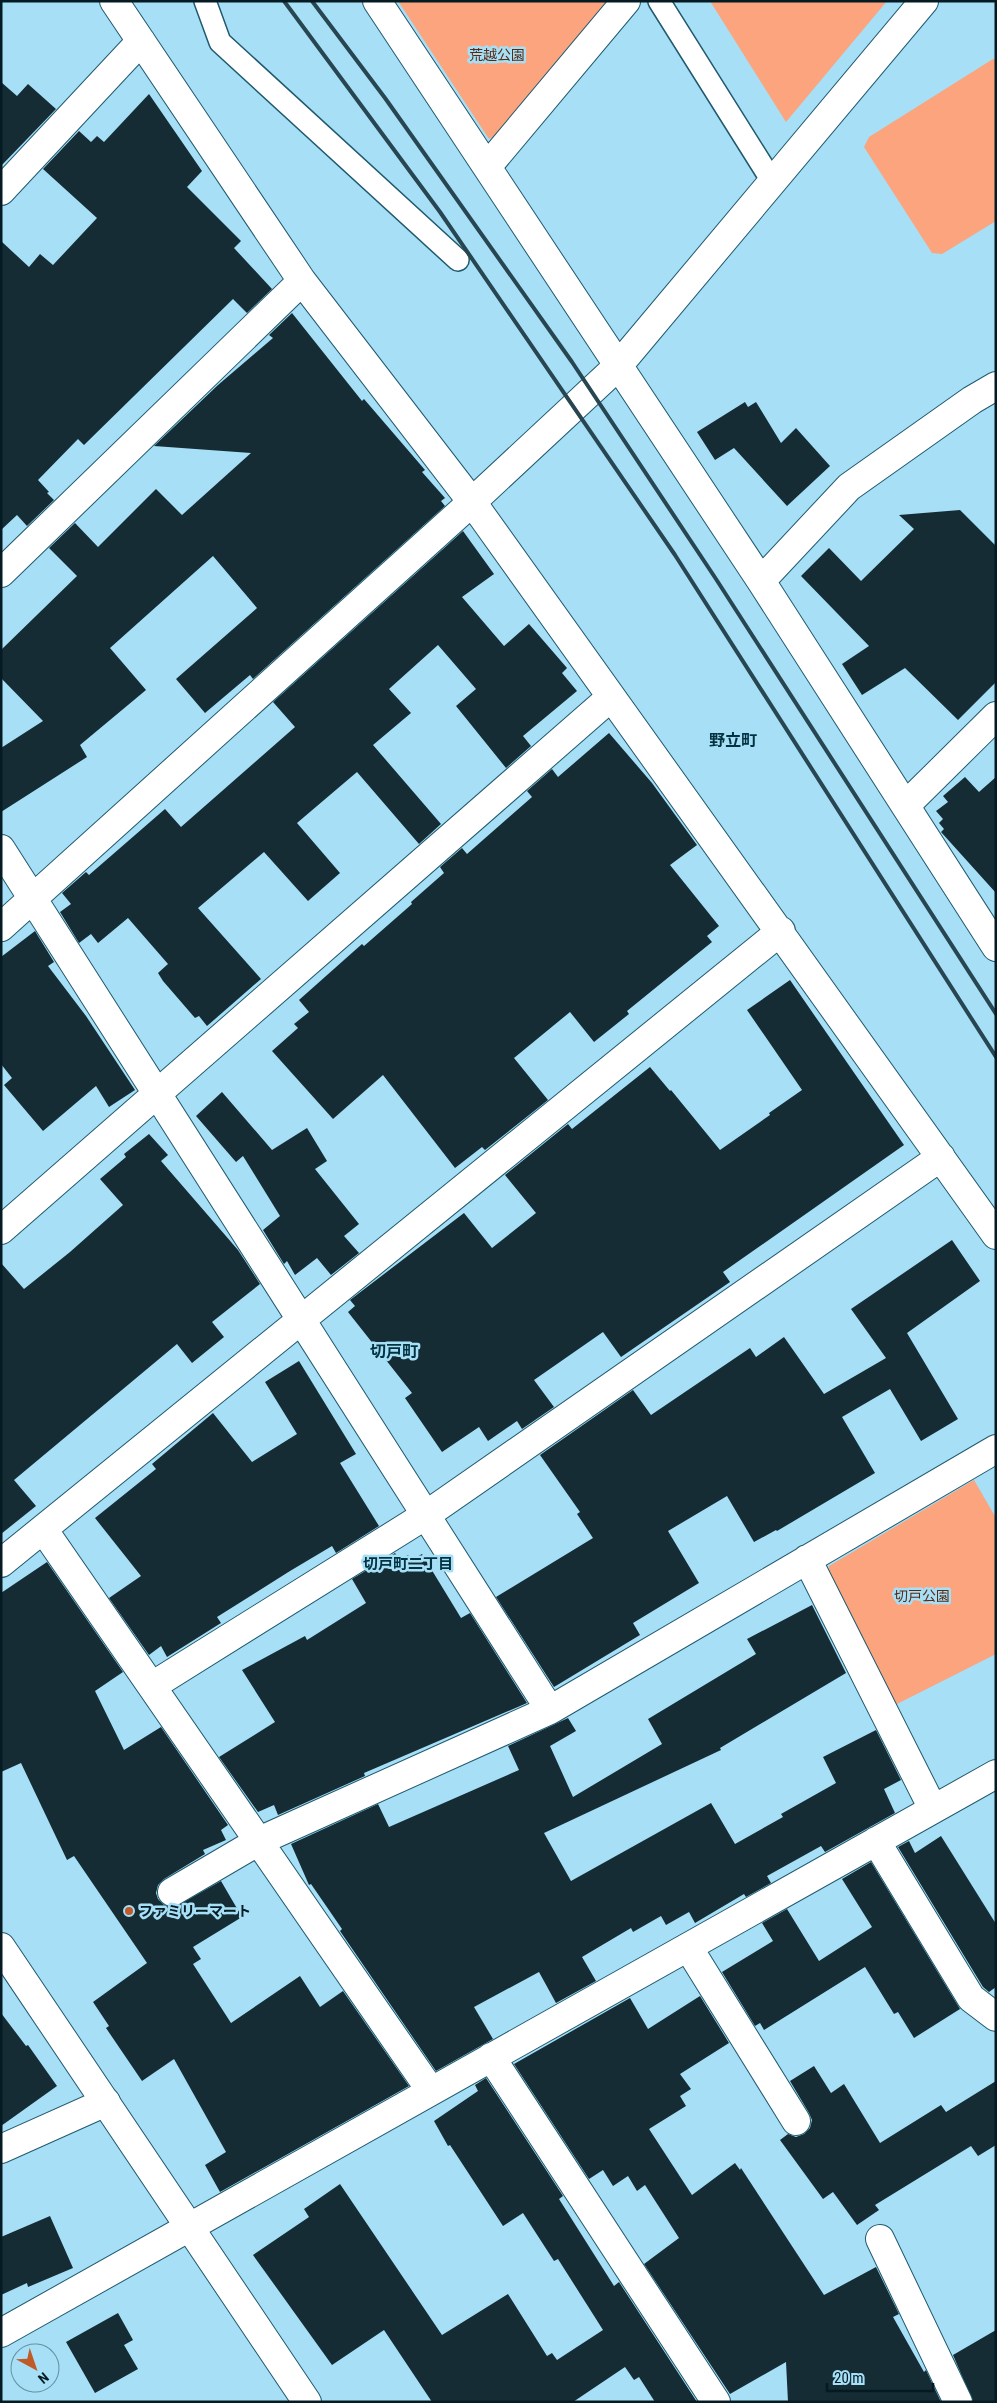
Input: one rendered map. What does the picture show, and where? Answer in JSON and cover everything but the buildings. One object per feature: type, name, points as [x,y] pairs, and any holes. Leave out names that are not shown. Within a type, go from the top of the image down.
[{"type":"street","points":[[114,1],[302,281],[472,502],[996,1235]]},
{"type":"street","points":[[377,1],[761,581],[996,947]]},
{"type":"street","points":[[487,167],[626,1]]},
{"type":"street","points":[[1,927],[472,502],[618,366],[924,1]]},
{"type":"street","points":[[1,191],[141,41]]},
{"type":"street","points":[[1,573],[302,281]]},
{"type":"street","points":[[761,581],[849,487],[972,400],[996,386]]},
{"type":"street","points":[[1,1230],[156,1092],[611,697]]},
{"type":"street","points":[[906,805],[996,716]]},
{"type":"street","points":[[1,849],[550,1710]]},
{"type":"street","points":[[1,1563],[780,931]]},
{"type":"street","points":[[152,1686],[426,1515],[941,1157]]},
{"type":"street","points":[[172,1892],[259,1841],[550,1710],[996,1449]]},
{"type":"street","points":[[43,1529],[431,2091]]},
{"type":"street","points":[[807,1559],[932,1809]]},
{"type":"street","points":[[1,2333],[996,1774]]},
{"type":"street","points":[[876,1841],[972,1998],[996,2017]]},
{"type":"street","points":[[688,1947],[796,2121]]},
{"type":"street","points":[[3,1952],[307,2402]]},
{"type":"street","points":[[491,2057],[716,2402]]},
{"type":"street","points":[[1,2149],[106,2102]]},
{"type":"street","points":[[880,2239],[958,2402]]},
{"type":"lane","points":[[205,1],[220,42],[458,260]]},
{"type":"lane","points":[[659,1],[772,181]]},
{"type":"green space","name":"荒越公園","points":[[398,1],[612,1],[504,130],[489,139]]},
{"type":"green space","points":[[710,1],[887,1],[786,122]]},
{"type":"green space","points":[[993,59],[996,60],[996,221],[942,254],[932,253],[864,147],[869,137]]},
{"type":"green space","name":"切戸公園","points":[[974,1480],[996,1518],[996,1654],[895,1705],[828,1575],[829,1566]]},
{"type":"railway","points":[[284,1],[440,212],[675,555],[996,1057]]},
{"type":"railway","points":[[312,1],[385,98],[572,362],[716,579],[996,1014]]},
{"type":"place","name":"ファミリーマート","points":[[129,1911]]},
{"type":"district","name":"野立町","points":[[733,740]]},
{"type":"district","name":"切戸町","points":[[394,1351]]},
{"type":"district","name":"切戸町二丁目","points":[[408,1564]]}]
